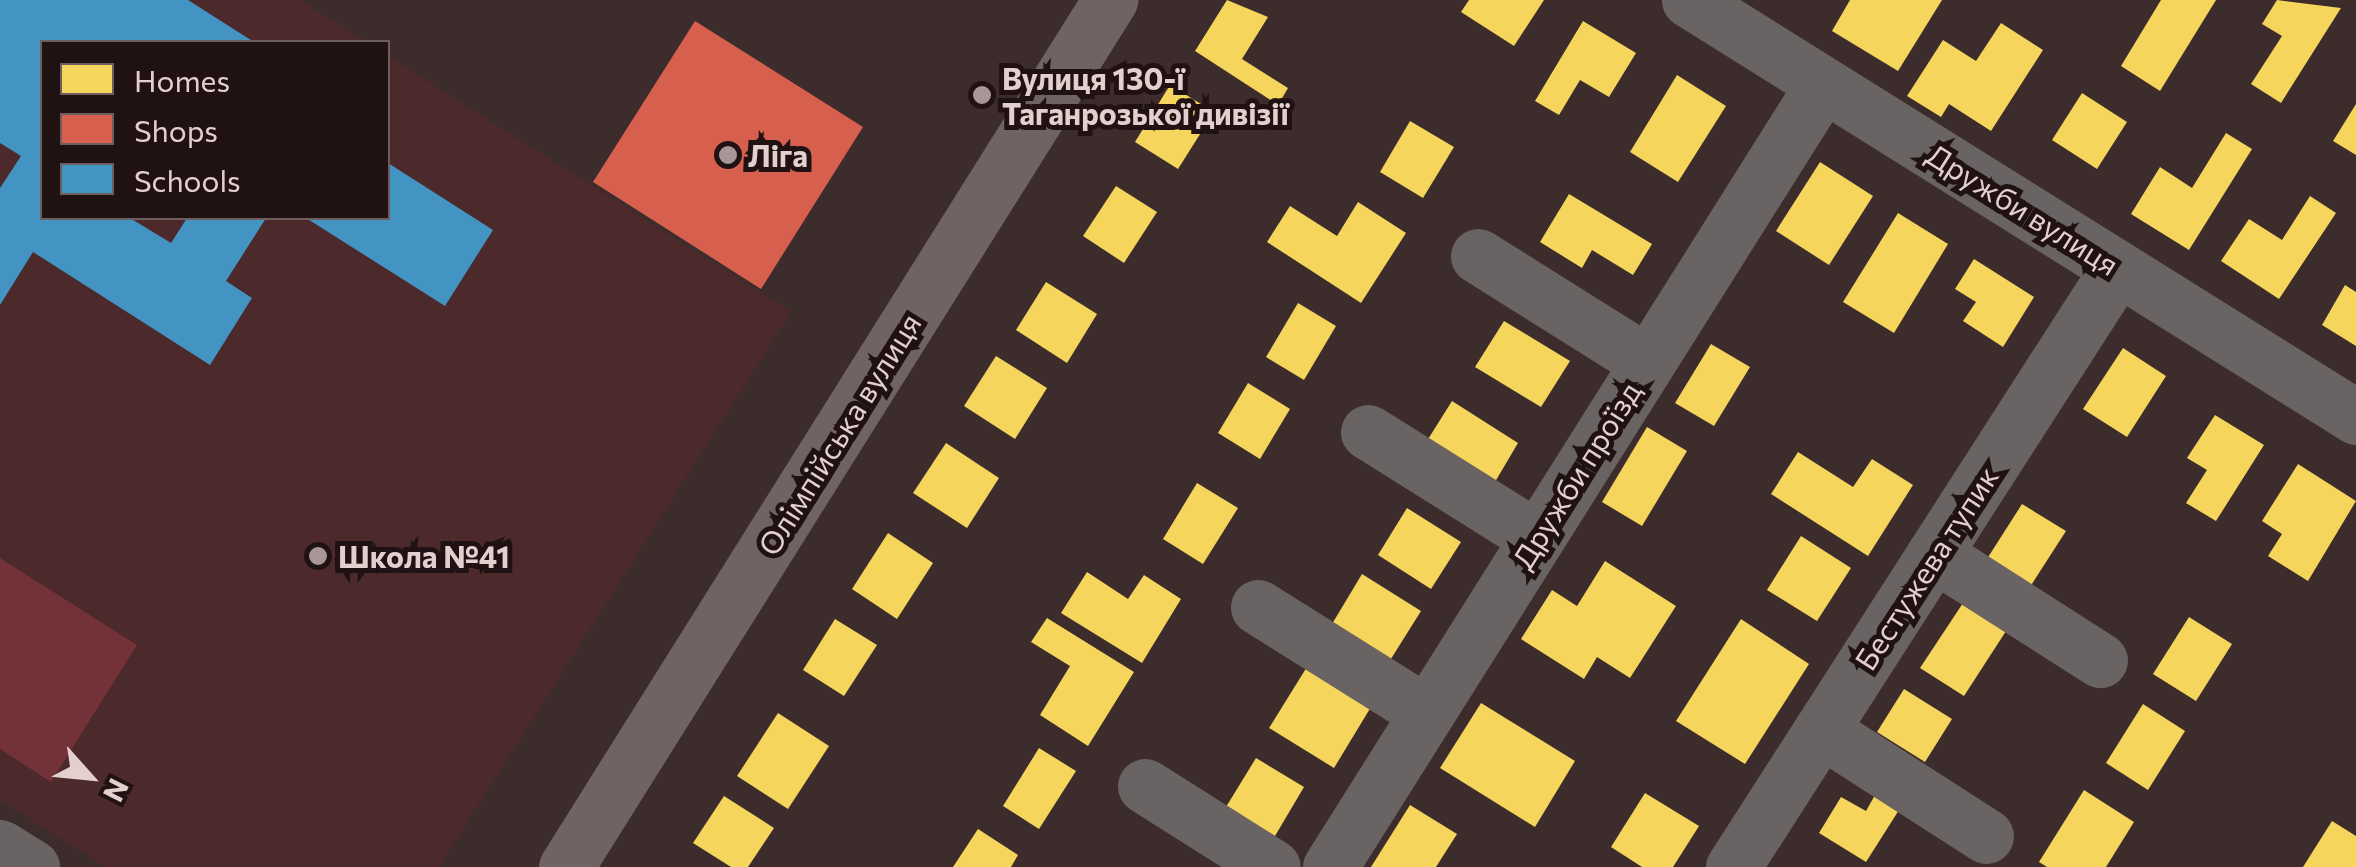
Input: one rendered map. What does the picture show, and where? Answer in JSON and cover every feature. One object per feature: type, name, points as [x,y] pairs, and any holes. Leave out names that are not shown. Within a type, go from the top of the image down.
[{"type":"main road","name":"Олімпійська вулиця","points":[[566,867],[1110,0]]},
{"type":"street","name":"Дружби вулиця","points":[[1689,0],[2356,417]]},
{"type":"street","name":"Дружби проїзд","points":[[1330,867],[1823,84]]},
{"type":"street","points":[[1478,256],[1647,362]]},
{"type":"street","name":"Бестужева тупик","points":[[1733,867],[2118,268]]},
{"type":"street","points":[[1368,432],[1537,538]]},
{"type":"street","points":[[1934,554],[2100,660]]},
{"type":"street","points":[[1258,607],[1427,714]]},
{"type":"street","points":[[1821,730],[1986,836]]},
{"type":"street","points":[[1145,786],[1273,867]]},
{"type":"street","points":[[0,847],[32,867]]},
{"type":"shaded area","name":"Школа №41","points":[[0,0],[300,0],[364,40],[40,40],[40,220],[390,220],[390,57],[791,312],[439,867],[106,867],[0,800]]},
{"type":"shaded area","points":[[0,558],[137,645],[51,782],[0,749]]},
{"type":"building: Homes","points":[[1227,0],[1268,17],[1242,59],[1288,88],[1278,105],[1195,51]]},
{"type":"building: Homes","points":[[1469,0],[1544,0],[1514,46],[1461,12]]},
{"type":"building: Homes","points":[[1850,0],[1942,0],[1898,71],[1832,31]]},
{"type":"building: Homes","points":[[2161,0],[2216,0],[2160,91],[2121,66]]},
{"type":"building: Homes","points":[[2277,0],[2341,8],[2281,103],[2251,84],[2282,36],[2262,24]]},
{"type":"building: Homes","points":[[1583,21],[1636,53],[1609,97],[1580,80],[1559,115],[1535,101]]},
{"type":"building: Homes","points":[[2001,23],[2043,50],[1991,131],[1949,104],[1941,117],[1907,96],[1943,40],[1976,61]]},
{"type":"building: Homes","points":[[1677,75],[1726,106],[1678,182],[1630,152]]},
{"type":"building: Homes","points":[[1170,85],[1214,112],[1178,169],[1135,142]]},
{"type":"building: Homes","points":[[2082,93],[2127,122],[2097,169],[2052,140]]},
{"type":"building: Homes","points":[[2356,104],[2356,155],[2333,141]]},
{"type":"building: Homes","points":[[1410,121],[1454,147],[1423,198],[1380,172]]},
{"type":"building: Homes","points":[[2226,133],[2252,149],[2189,250],[2131,214],[2160,167],[2192,188]]},
{"type":"building: Homes","points":[[1820,162],[1873,196],[1829,265],[1776,231]]},
{"type":"building: Homes","points":[[1116,186],[1157,212],[1124,263],[1083,236]]},
{"type":"building: Homes","points":[[1569,194],[1652,244],[1633,275],[1592,250],[1582,268],[1540,242]]},
{"type":"building: Homes","points":[[2310,196],[2336,213],[2279,299],[2221,261],[2249,219],[2282,240]]},
{"type":"building: Homes","points":[[1358,202],[1406,233],[1361,303],[1267,242],[1290,206],[1337,236]]},
{"type":"building: Homes","points":[[1898,213],[1948,244],[1894,333],[1843,302]]},
{"type":"building: Homes","points":[[1974,259],[2034,297],[2003,347],[1963,321],[1976,302],[1955,289]]},
{"type":"building: Homes","points":[[1046,282],[1097,314],[1067,363],[1016,330]]},
{"type":"building: Homes","points":[[2345,285],[2356,292],[2356,346],[2322,325]]},
{"type":"building: Homes","points":[[1298,303],[1336,326],[1304,380],[1266,357]]},
{"type":"building: Homes","points":[[1504,321],[1570,361],[1541,407],[1475,367]]},
{"type":"building: Homes","points":[[1711,344],[1750,367],[1714,426],[1675,403]]},
{"type":"building: Homes","points":[[2123,348],[2166,376],[2127,437],[2083,409]]},
{"type":"building: Homes","points":[[996,356],[1047,388],[1015,439],[964,406]]},
{"type":"building: Homes","points":[[1248,383],[1290,409],[1260,459],[1218,433]]},
{"type":"building: Homes","points":[[1452,401],[1518,443],[1492,487],[1425,444]]},
{"type":"building: Homes","points":[[2215,415],[2264,445],[2216,521],[2186,503],[2207,470],[2187,458]]},
{"type":"building: Homes","points":[[1647,427],[1687,451],[1642,526],[1602,502]]},
{"type":"building: Homes","points":[[946,443],[999,478],[967,528],[913,493]]},
{"type":"building: Homes","points":[[1798,452],[1853,487],[1872,459],[1913,485],[1868,556],[1771,494]]},
{"type":"building: Homes","points":[[2298,464],[2356,501],[2308,581],[2268,556],[2282,534],[2262,521]]},
{"type":"building: Homes","points":[[1197,483],[1238,508],[1203,564],[1163,539]]},
{"type":"building: Homes","points":[[2022,504],[2066,531],[2028,590],[1985,562]]},
{"type":"building: Homes","points":[[1407,508],[1461,542],[1431,589],[1378,555]]},
{"type":"building: Homes","points":[[888,533],[933,563],[897,619],[852,589]]},
{"type":"building: Homes","points":[[1801,536],[1851,568],[1817,621],[1767,590]]},
{"type":"building: Homes","points":[[1605,561],[1676,606],[1630,678],[1597,657],[1584,679],[1521,639],[1552,590],[1577,606]]},
{"type":"building: Homes","points":[[1087,572],[1128,599],[1144,575],[1181,599],[1142,663],[1061,613]]},
{"type":"building: Homes","points":[[1362,574],[1421,611],[1384,670],[1326,634]]},
{"type":"building: Homes","points":[[1965,600],[2008,628],[1964,696],[1920,668]]},
{"type":"building: Homes","points":[[2189,617],[2232,644],[2196,701],[2153,674]]},
{"type":"building: Homes","points":[[1047,618],[1134,672],[1088,746],[1040,715],[1070,666],[1031,642]]},
{"type":"building: Homes","points":[[835,619],[877,645],[844,696],[803,670]]},
{"type":"building: Homes","points":[[1741,619],[1809,664],[1745,764],[1676,721]]},
{"type":"building: Homes","points":[[1310,662],[1374,702],[1334,768],[1269,728]]},
{"type":"building: Homes","points":[[1904,689],[1952,719],[1925,762],[1877,732]]},
{"type":"building: Homes","points":[[1481,703],[1575,761],[1535,827],[1440,768]]},
{"type":"building: Homes","points":[[2143,704],[2185,731],[2148,790],[2106,763]]},
{"type":"building: Homes","points":[[778,713],[829,746],[788,809],[737,776]]},
{"type":"building: Homes","points":[[1039,748],[1076,771],[1039,829],[1003,806]]},
{"type":"building: Homes","points":[[1256,758],[1304,787],[1275,836],[1226,807]]},
{"type":"building: Homes","points":[[2084,790],[2134,822],[2106,867],[2047,867],[2039,862]]},
{"type":"building: Homes","points":[[1645,793],[1699,826],[1673,867],[1642,867],[1611,847]]},
{"type":"building: Homes","points":[[1875,795],[1899,810],[1866,862],[1819,833],[1841,797],[1866,811]]},
{"type":"building: Homes","points":[[724,796],[774,828],[748,867],[731,867],[693,843]]},
{"type":"building: Homes","points":[[1410,805],[1457,834],[1436,867],[1371,867]]},
{"type":"building: Homes","points":[[2332,821],[2356,836],[2356,867],[2303,867]]},
{"type":"building: Homes","points":[[978,829],[1018,855],[1011,867],[953,867]]},
{"type":"building: Shops","points":[[695,21],[863,127],[761,289],[593,182]]},
{"type":"building: Schools","points":[[0,0],[188,0],[251,40],[40,40],[40,220],[133,220],[171,243],[186,220],[265,220],[226,281],[252,298],[210,365],[33,252],[0,305],[0,188],[21,156],[0,143]]},
{"type":"building: Schools","points":[[390,164],[493,230],[445,306],[309,220],[390,220]]},
{"type":"place","name":"Вулиця 130-ї Таганрозької дивізії","points":[[982,95]]},
{"type":"place","name":"Ліга","points":[[728,155]]},
{"type":"place","name":"Школа №41","points":[[318,556]]}]
